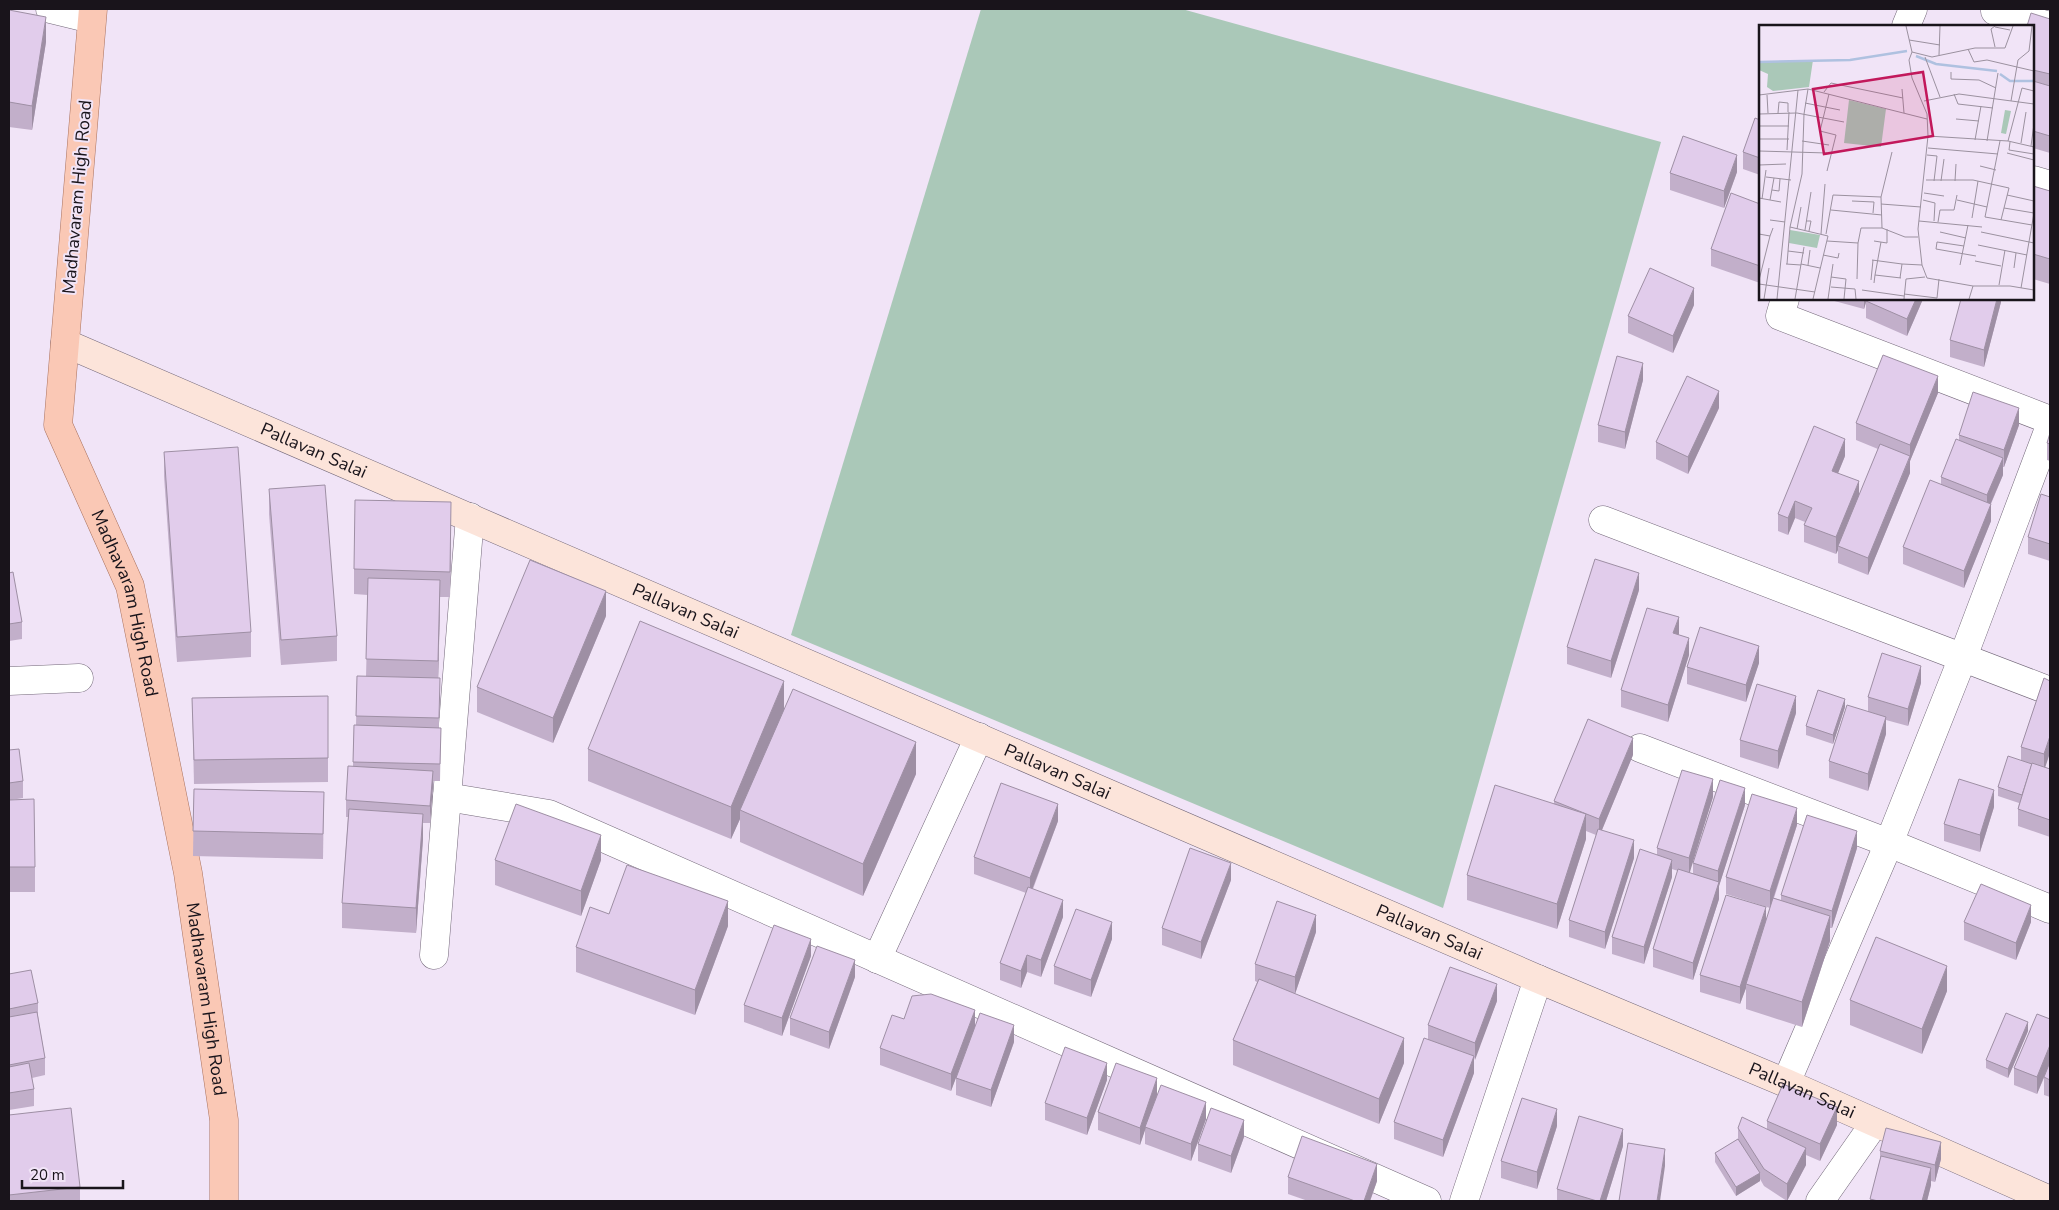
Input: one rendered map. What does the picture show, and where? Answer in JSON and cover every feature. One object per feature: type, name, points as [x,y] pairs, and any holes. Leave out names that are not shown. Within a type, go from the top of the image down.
[{"type":"main road","name":"Madhavaram High Road","points":[[92,14],[58,425],[130,586],[188,873],[224,1120],[224,1201]]},
{"type":"street","points":[[50,9],[92,14]]},
{"type":"street","points":[[1906,25],[1913,9]]},
{"type":"street","points":[[1995,11],[2050,26]]},
{"type":"street","points":[[2034,180],[2050,185]]},
{"type":"street","points":[[1785,300],[1780,316],[2050,420]]},
{"type":"street","name":"Pallavan Salai","points":[[65,343],[1538,979],[1786,1084],[2050,1200]]},
{"type":"street","points":[[1786,1084],[1889,842],[1963,657],[2050,426]]},
{"type":"street","points":[[434,955],[470,518]]},
{"type":"street","points":[[1603,520],[2050,691]]},
{"type":"street","points":[[9,681],[79,678]]},
{"type":"street","points":[[877,959],[979,737]]},
{"type":"street","points":[[1640,748],[1889,842],[2050,909]]},
{"type":"street","points":[[447,797],[549,814],[1427,1201]]},
{"type":"street","points":[[1464,1201],[1538,979]]},
{"type":"street","points":[[1820,1201],[1874,1124]]},
{"type":"green space","points":[[981,9],[1182,9],[1661,142],[1443,908],[791,635]]},
{"type":"building","points":[[9,10],[46,17],[32,106],[9,102]]},
{"type":"building","points":[[2031,13],[2050,19],[2050,74],[2034,70],[2034,25],[2027,25]]},
{"type":"building","points":[[2034,81],[2050,86],[2050,136],[2034,131]]},
{"type":"building","points":[[1755,118],[1759,120],[1759,158],[1743,152]]},
{"type":"building","points":[[1683,136],[1737,155],[1724,191],[1670,173]]},
{"type":"building","points":[[2034,186],[2050,191],[2050,259],[2034,254]]},
{"type":"building","points":[[1731,193],[1759,204],[1759,266],[1711,249]]},
{"type":"building","points":[[1650,268],[1694,288],[1673,336],[1628,316]]},
{"type":"building","points":[[1866,300],[1916,300],[1907,319]]},
{"type":"building","points":[[1961,300],[1997,300],[1984,350],[1950,340]]},
{"type":"building","points":[[1883,355],[1938,376],[1910,445],[1856,423]]},
{"type":"building","points":[[1617,356],[1643,363],[1625,432],[1598,425]]},
{"type":"building","points":[[1687,376],[1719,391],[1688,457],[1656,442]]},
{"type":"building","points":[[1973,392],[2019,408],[2004,450],[1959,435]]},
{"type":"building","points":[[1814,426],[1845,439],[1832,471],[1859,481],[1836,537],[1804,525],[1812,508],[1795,501],[1788,518],[1778,514]]},
{"type":"building","points":[[2050,433],[2050,444],[2047,443]]},
{"type":"building","points":[[1956,439],[2003,458],[1987,495],[1941,477]]},
{"type":"building","points":[[1880,444],[1910,456],[1868,558],[1838,546]]},
{"type":"building","points":[[238,447],[251,632],[177,637],[164,452]]},
{"type":"building","points":[[1930,480],[1991,504],[1964,571],[1903,547]]},
{"type":"building","points":[[325,485],[337,636],[281,640],[269,489]]},
{"type":"building","points":[[2041,494],[2050,497],[2050,544],[2028,537]]},
{"type":"building","points":[[355,500],[451,502],[450,572],[354,569]]},
{"type":"building","points":[[1595,559],[1639,573],[1611,661],[1567,647]]},
{"type":"building","points":[[530,560],[606,591],[553,718],[477,687]]},
{"type":"building","points":[[13,572],[22,622],[9,624],[9,573]]},
{"type":"building","points":[[368,578],[440,580],[438,661],[366,659]]},
{"type":"building","points":[[1647,608],[1679,617],[1673,633],[1689,638],[1668,705],[1621,690]]},
{"type":"building","points":[[640,621],[784,681],[731,807],[588,749]]},
{"type":"building","points":[[1700,627],[1759,646],[1746,685],[1687,667]]},
{"type":"building","points":[[1882,653],[1921,666],[1908,709],[1868,697]]},
{"type":"building","points":[[357,676],[440,678],[439,718],[356,716]]},
{"type":"building","points":[[2044,678],[2050,681],[2050,736],[2044,754],[2021,747]]},
{"type":"building","points":[[1757,684],[1796,696],[1778,751],[1740,740]]},
{"type":"building","points":[[793,689],[916,742],[863,864],[740,810]]},
{"type":"building","points":[[1818,690],[1845,699],[1833,735],[1806,726]]},
{"type":"building","points":[[328,696],[328,758],[194,760],[192,698]]},
{"type":"building","points":[[1847,705],[1886,717],[1868,774],[1829,761]]},
{"type":"building","points":[[1588,719],[1633,738],[1599,819],[1554,801]]},
{"type":"building","points":[[354,725],[441,728],[440,764],[353,762]]},
{"type":"building","points":[[19,749],[23,781],[9,783],[9,750]]},
{"type":"building","points":[[2008,756],[2032,764],[2022,795],[1998,787]]},
{"type":"building","points":[[2032,763],[2050,769],[2050,820],[2018,809]]},
{"type":"building","points":[[348,766],[433,771],[430,806],[346,800]]},
{"type":"building","points":[[1682,770],[1713,779],[1689,858],[1657,848]]},
{"type":"building","points":[[1959,779],[1994,790],[1980,835],[1944,824]]},
{"type":"building","points":[[1720,780],[1745,788],[1718,871],[1693,863]]},
{"type":"building","points":[[1001,783],[1058,804],[1030,878],[974,857]]},
{"type":"building","points":[[1495,785],[1586,814],[1557,904],[1467,875]]},
{"type":"building","points":[[194,789],[324,792],[323,834],[193,831]]},
{"type":"building","points":[[1752,794],[1797,808],[1770,891],[1726,877]]},
{"type":"building","points":[[34,799],[35,867],[9,867],[9,800]]},
{"type":"building","points":[[516,804],[601,835],[581,891],[495,860]]},
{"type":"building","points":[[349,809],[423,814],[416,908],[342,903]]},
{"type":"building","points":[[1807,815],[1857,831],[1832,911],[1781,895]]},
{"type":"building","points":[[1598,829],[1634,840],[1605,932],[1569,920]]},
{"type":"building","points":[[1190,848],[1231,863],[1201,942],[1162,928]]},
{"type":"building","points":[[1640,849],[1672,860],[1644,947],[1612,937]]},
{"type":"building","points":[[627,865],[728,901],[695,990],[576,947],[590,907],[609,914]]},
{"type":"building","points":[[1678,869],[1719,882],[1693,963],[1653,949]]},
{"type":"building","points":[[1981,884],[2031,905],[2016,943],[1964,922]]},
{"type":"building","points":[[1028,887],[1063,900],[1041,960],[1027,955],[1021,971],[1000,963]]},
{"type":"building","points":[[1726,895],[1766,907],[1740,987],[1700,975]]},
{"type":"building","points":[[1773,898],[1830,916],[1802,1002],[1746,984]]},
{"type":"building","points":[[1277,901],[1316,915],[1295,977],[1255,964]]},
{"type":"building","points":[[1076,909],[1112,922],[1091,980],[1054,966]]},
{"type":"building","points":[[774,925],[811,939],[782,1018],[744,1005]]},
{"type":"building","points":[[1876,937],[1947,966],[1922,1029],[1850,1000]]},
{"type":"building","points":[[817,946],[855,960],[829,1032],[790,1018]]},
{"type":"building","points":[[1450,967],[1497,984],[1475,1043],[1428,1025]]},
{"type":"building","points":[[31,970],[38,1003],[9,1009],[9,974]]},
{"type":"building","points":[[1259,979],[1404,1038],[1379,1099],[1233,1040]]},
{"type":"building","points":[[931,994],[975,1010],[951,1074],[880,1048],[892,1015],[904,1019],[912,996]]},
{"type":"building","points":[[37,1012],[45,1058],[9,1065],[9,1017]]},
{"type":"building","points":[[980,1013],[1014,1025],[991,1090],[956,1078]]},
{"type":"building","points":[[2006,1013],[2028,1022],[2008,1069],[1986,1060]]},
{"type":"building","points":[[2037,1014],[2050,1019],[2050,1045],[2037,1077],[2014,1068]]},
{"type":"building","points":[[1424,1038],[1474,1056],[1443,1140],[1394,1122]]},
{"type":"building","points":[[1065,1047],[1107,1063],[1087,1118],[1045,1103]]},
{"type":"building","points":[[2050,1062],[2050,1080],[2044,1077]]},
{"type":"building","points":[[29,1063],[34,1089],[9,1093],[9,1067]]},
{"type":"building","points":[[1116,1063],[1157,1078],[1140,1128],[1098,1112]]},
{"type":"building","points":[[1783,1084],[1837,1107],[1820,1144],[1767,1121]]},
{"type":"building","points":[[1161,1085],[1206,1102],[1191,1144],[1145,1127]]},
{"type":"building","points":[[1522,1098],[1557,1109],[1537,1172],[1501,1161]]},
{"type":"building","points":[[71,1108],[80,1187],[9,1195],[9,1115]]},
{"type":"building","points":[[1211,1108],[1244,1120],[1231,1156],[1198,1144]]},
{"type":"building","points":[[1579,1116],[1623,1129],[1600,1201],[1557,1189]]},
{"type":"building","points":[[1742,1117],[1806,1148],[1787,1184],[1764,1169],[1738,1128]]},
{"type":"building","points":[[1886,1128],[1941,1142],[1935,1165],[1880,1151]]},
{"type":"building","points":[[1302,1136],[1377,1164],[1364,1201],[1355,1201],[1288,1177]]},
{"type":"building","points":[[1738,1139],[1760,1173],[1736,1187],[1715,1153]]},
{"type":"building","points":[[1628,1143],[1665,1149],[1657,1201],[1619,1201]]},
{"type":"building","points":[[1881,1156],[1931,1168],[1922,1201],[1878,1201],[1870,1199]]}]
